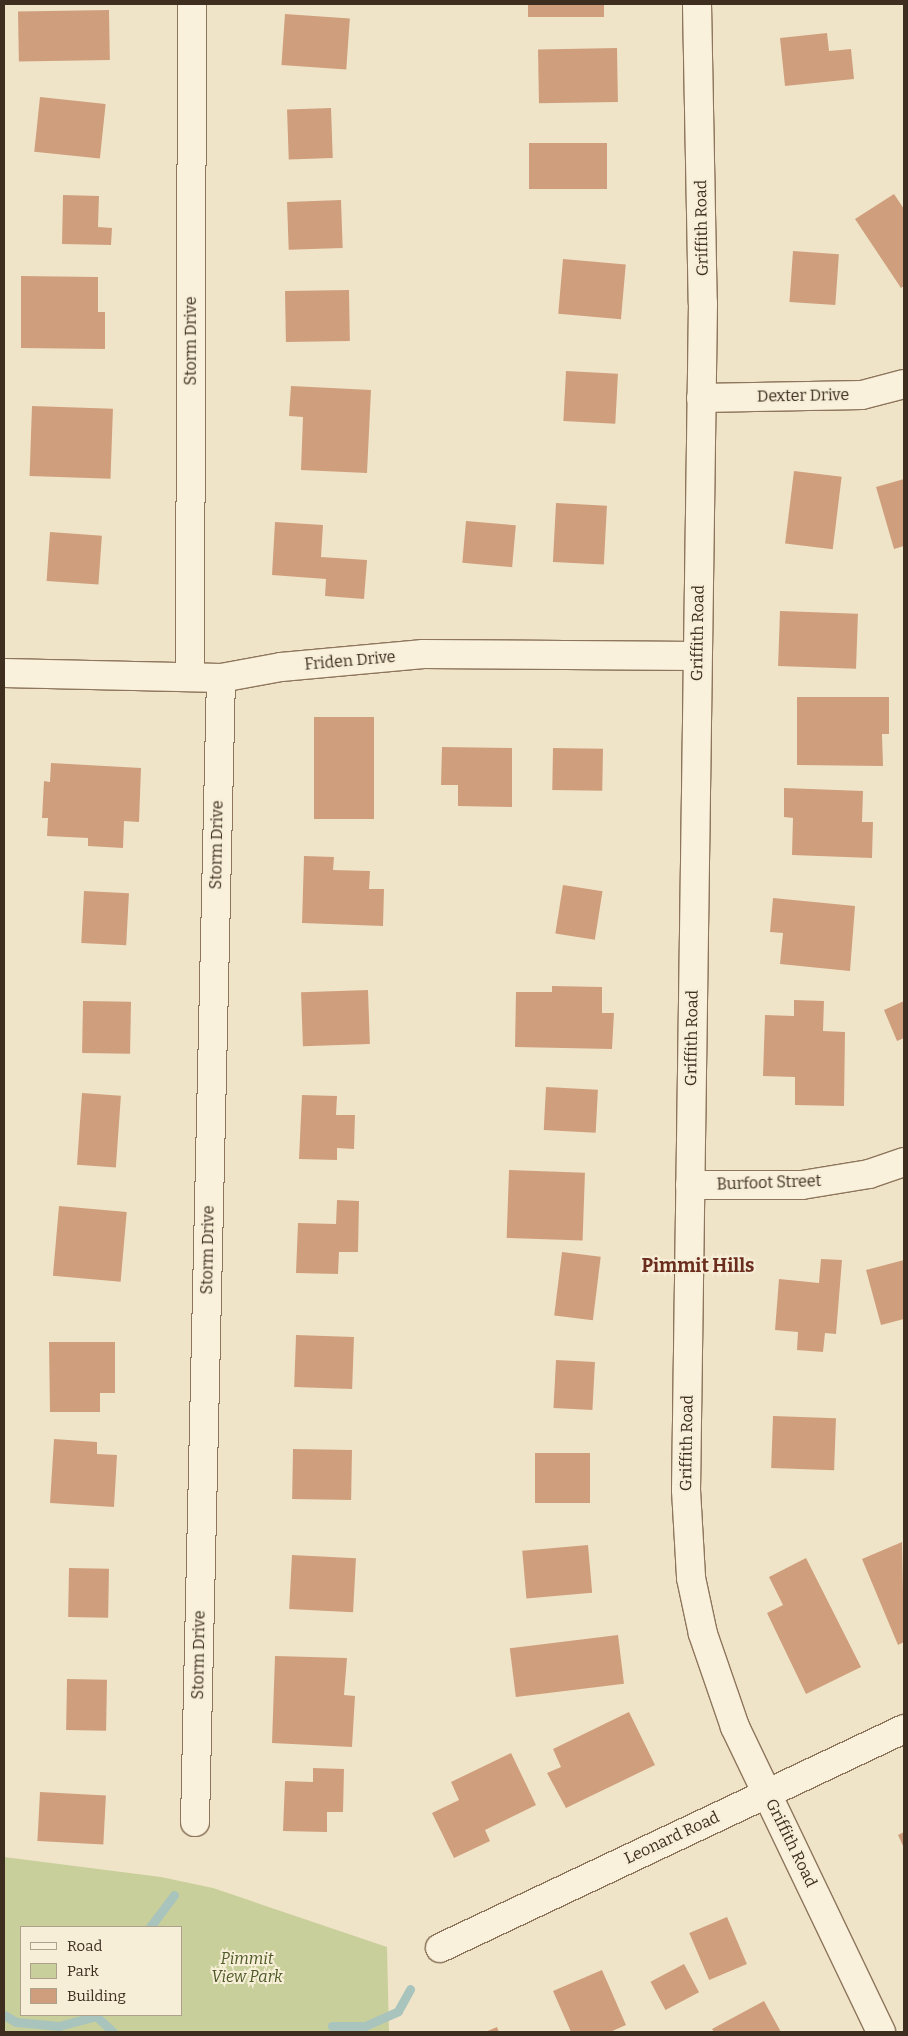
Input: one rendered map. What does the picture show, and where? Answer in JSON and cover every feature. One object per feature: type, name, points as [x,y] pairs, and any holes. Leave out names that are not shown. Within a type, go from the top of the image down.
[{"type":"street","name":"Storm Drive","points":[[190,678],[192,4]]},
{"type":"street","name":"Griffith Road","points":[[697,4],[703,303],[686,1490],[691,1578],[703,1634],[726,1706],[882,2032]]},
{"type":"street","name":"Dexter Drive","points":[[701,398],[862,395],[904,384]]},
{"type":"street","name":"Friden Drive","points":[[4,673],[221,678],[281,667],[423,654],[697,656]]},
{"type":"street","name":"Storm Drive","points":[[195,1822],[221,678]]},
{"type":"street","name":"Burfoot Street","points":[[690,1185],[802,1185],[869,1174],[904,1162]]},
{"type":"street","name":"Leonard Road","points":[[440,1948],[904,1729]]},
{"type":"green space","name":"Pimmit View Park","points":[[4,1857],[161,1877],[213,1888],[387,1947],[389,2032],[4,2032]]},
{"type":"building","points":[[528,4],[604,4],[604,17],[528,17]]},
{"type":"building","points":[[109,10],[110,60],[19,62],[18,12]]},
{"type":"building","points":[[285,14],[350,19],[346,69],[281,65]]},
{"type":"building","points":[[827,33],[829,51],[851,49],[854,79],[785,86],[780,38]]},
{"type":"building","points":[[617,48],[618,102],[539,103],[538,49]]},
{"type":"building","points":[[40,97],[106,104],[100,159],[34,152]]},
{"type":"building","points":[[331,108],[333,158],[289,160],[287,110]]},
{"type":"building","points":[[529,143],[607,143],[607,189],[529,189]]},
{"type":"building","points":[[894,194],[904,209],[904,286],[901,288],[855,219]]},
{"type":"building","points":[[63,195],[99,196],[98,227],[112,228],[111,245],[62,244]]},
{"type":"building","points":[[341,200],[343,248],[289,250],[287,202]]},
{"type":"building","points":[[793,251],[839,254],[835,305],[789,302]]},
{"type":"building","points":[[563,259],[626,264],[621,319],[558,314]]},
{"type":"building","points":[[21,276],[98,277],[98,312],[105,312],[105,349],[21,348]]},
{"type":"building","points":[[349,290],[350,341],[286,342],[285,291]]},
{"type":"building","points":[[566,371],[618,374],[615,424],[563,421]]},
{"type":"building","points":[[291,386],[371,390],[367,473],[301,470],[303,417],[289,416]]},
{"type":"building","points":[[32,406],[113,409],[111,479],[30,476]]},
{"type":"building","points":[[794,471],[842,477],[833,549],[785,543]]},
{"type":"building","points":[[904,479],[904,546],[894,549],[876,487]]},
{"type":"building","points":[[556,503],[607,506],[604,565],[553,562]]},
{"type":"building","points":[[466,521],[516,525],[512,567],[462,563]]},
{"type":"building","points":[[275,522],[323,525],[321,557],[367,560],[364,599],[325,596],[326,579],[272,575]]},
{"type":"building","points":[[50,532],[102,536],[98,585],[47,581]]},
{"type":"building","points":[[780,611],[858,614],[856,669],[778,666]]},
{"type":"building","points":[[797,697],[889,697],[889,734],[882,734],[883,766],[797,765]]},
{"type":"building","points":[[314,717],[374,717],[374,819],[314,819]]},
{"type":"building","points":[[442,747],[512,748],[512,807],[458,806],[458,785],[441,785]]},
{"type":"building","points":[[553,748],[603,749],[602,791],[552,790]]},
{"type":"building","points":[[51,763],[141,768],[139,822],[124,821],[123,848],[88,846],[88,838],[47,836],[48,818],[42,818],[44,781],[50,782]]},
{"type":"building","points":[[784,788],[863,791],[862,822],[873,822],[872,858],[792,855],[793,818],[784,817]]},
{"type":"building","points":[[304,856],[334,857],[333,870],[370,871],[369,889],[384,889],[383,926],[302,923]]},
{"type":"building","points":[[563,885],[603,891],[595,940],[555,933]]},
{"type":"building","points":[[84,891],[129,893],[126,945],[81,943]]},
{"type":"building","points":[[773,898],[855,906],[850,971],[780,964],[783,933],[770,932]]},
{"type":"building","points":[[552,986],[602,987],[602,1013],[614,1013],[612,1049],[515,1047],[516,992],[552,992]]},
{"type":"building","points":[[368,990],[370,1044],[303,1046],[301,992]]},
{"type":"building","points":[[794,1000],[824,1001],[823,1031],[845,1032],[844,1106],[795,1105],[795,1077],[763,1076],[765,1015],[794,1016]]},
{"type":"building","points":[[83,1001],[131,1002],[130,1054],[82,1053]]},
{"type":"building","points":[[904,1001],[904,1038],[897,1041],[884,1010]]},
{"type":"building","points":[[546,1087],[598,1090],[596,1133],[544,1130]]},
{"type":"building","points":[[82,1093],[121,1096],[116,1168],[77,1165]]},
{"type":"building","points":[[302,1095],[337,1096],[336,1115],[355,1115],[354,1149],[337,1148],[337,1160],[299,1159]]},
{"type":"building","points":[[509,1170],[585,1173],[583,1241],[507,1238]]},
{"type":"building","points":[[337,1200],[359,1201],[358,1252],[339,1252],[338,1274],[296,1273],[298,1223],[336,1224]]},
{"type":"building","points":[[59,1206],[127,1212],[121,1282],[53,1276]]},
{"type":"building","points":[[562,1252],[601,1257],[593,1320],[554,1316]]},
{"type":"building","points":[[821,1259],[842,1260],[836,1334],[825,1333],[823,1352],[797,1350],[798,1332],[775,1330],[779,1279],[819,1283]]},
{"type":"building","points":[[904,1260],[904,1319],[881,1325],[866,1270]]},
{"type":"building","points":[[296,1335],[354,1337],[352,1389],[294,1387]]},
{"type":"building","points":[[49,1342],[115,1342],[115,1393],[100,1393],[100,1412],[50,1412]]},
{"type":"building","points":[[556,1360],[595,1362],[592,1410],[553,1408]]},
{"type":"building","points":[[773,1416],[836,1418],[834,1470],[771,1468]]},
{"type":"building","points":[[54,1439],[97,1442],[97,1454],[117,1455],[114,1507],[50,1503]]},
{"type":"building","points":[[293,1449],[352,1450],[351,1500],[292,1499]]},
{"type":"building","points":[[535,1453],[590,1453],[590,1503],[535,1503]]},
{"type":"building","points":[[902,1542],[904,1642],[898,1645],[862,1559]]},
{"type":"building","points":[[588,1545],[592,1593],[526,1599],[522,1551]]},
{"type":"building","points":[[292,1555],[356,1558],[353,1612],[289,1609]]},
{"type":"building","points":[[806,1558],[861,1667],[806,1694],[767,1613],[783,1605],[769,1577]]},
{"type":"building","points":[[69,1568],[109,1569],[108,1618],[68,1617]]},
{"type":"building","points":[[618,1635],[624,1684],[516,1697],[510,1648]]},
{"type":"building","points":[[275,1656],[347,1658],[344,1695],[355,1696],[352,1747],[272,1743]]},
{"type":"building","points":[[67,1679],[107,1680],[106,1731],[66,1730]]},
{"type":"building","points":[[629,1712],[655,1765],[566,1808],[547,1773],[561,1767],[553,1749]]},
{"type":"building","points":[[511,1753],[536,1805],[485,1830],[490,1841],[454,1858],[432,1813],[459,1800],[451,1782]]},
{"type":"building","points":[[313,1768],[344,1769],[343,1812],[327,1812],[327,1832],[283,1831],[285,1781],[313,1782]]},
{"type":"building","points":[[40,1792],[106,1795],[103,1844],[37,1841]]},
{"type":"building","points":[[904,1832],[904,1848],[898,1835]]},
{"type":"building","points":[[727,1917],[747,1964],[709,1980],[689,1933]]},
{"type":"building","points":[[684,1964],[699,1992],[665,2010],[650,1982]]},
{"type":"building","points":[[602,1970],[626,2025],[610,2032],[571,2032],[553,1991]]},
{"type":"building","points":[[764,2001],[781,2032],[714,2032],[712,2029]]},
{"type":"building","points":[[497,2027],[499,2032],[485,2032]]},
{"type":"waterway","points":[[151,1926],[174,1895]]},
{"type":"waterway","points":[[332,2026],[365,2026],[398,2011],[410,1989]]},
{"type":"waterway","points":[[4,2015],[16,2022],[59,2026],[96,2016],[113,2032]]},
{"type":"district","name":"Pimmit Hills","points":[[698,1266]]}]
